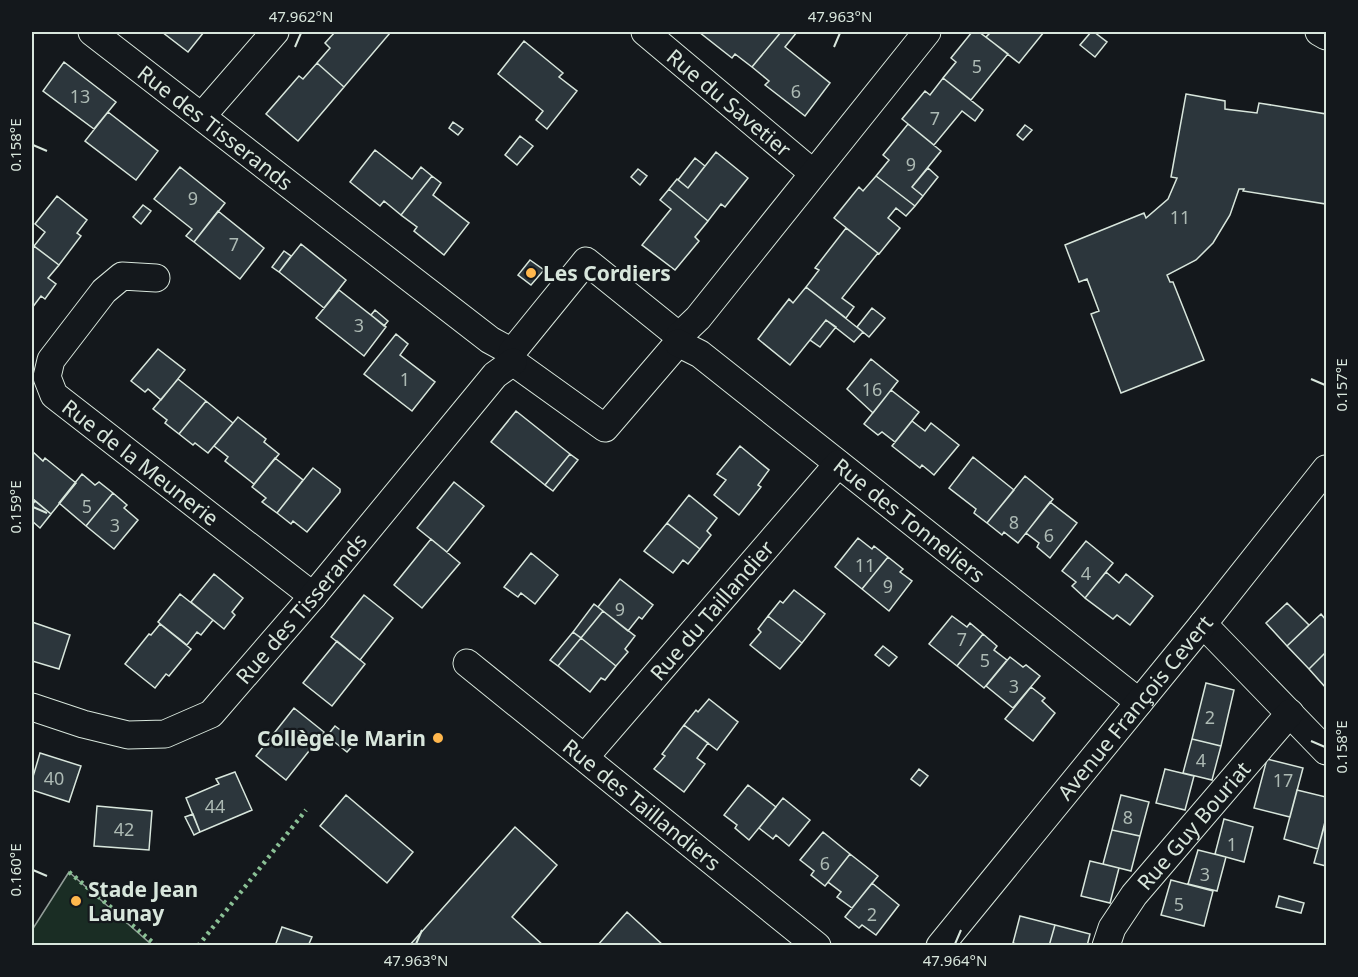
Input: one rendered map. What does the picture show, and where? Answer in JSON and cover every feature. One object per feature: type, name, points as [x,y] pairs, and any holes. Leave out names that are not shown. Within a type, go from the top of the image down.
[{"type":"street","name":"Rue des Tisserands","points":[[32,707],[83,724],[128,735],[165,734],[212,714],[313,596],[495,375],[513,357],[92,32]]},
{"type":"street","points":[[202,116],[275,32]]},
{"type":"street","name":"Rue du Savetier","points":[[645,32],[813,173]]},
{"type":"street","points":[[513,357],[605,428],[698,318],[927,32]]},
{"type":"street","points":[[1319,32],[1326,36]]},
{"type":"street","name":"Rue des Tonneliers","points":[[513,357],[586,261],[679,340],[700,354],[1139,702]]},
{"type":"street","name":"Rue de la Meunerie","points":[[156,279],[122,276],[104,291],[51,360],[47,377],[54,394],[313,596]]},
{"type":"street","name":"Rue du Taillandier","points":[[585,757],[838,464]]},
{"type":"street","name":"Avenue François Cevert","points":[[940,945],[1203,624],[1326,468]]},
{"type":"street","points":[[1203,624],[1326,751]]},
{"type":"street","name":"Rue des Taillandiers","points":[[467,663],[817,945]]},
{"type":"street","name":"Rue Guy Bouriat","points":[[1106,945],[1112,928],[1134,894],[1290,713]]},
{"type":"green space","name":"Stade Jean Launay","points":[[69,872],[152,945],[32,945],[32,930]]},
{"type":"building","points":[[162,32],[204,32],[188,52]]},
{"type":"building","points":[[335,32],[390,33],[344,87],[317,63],[330,48],[325,43]]},
{"type":"building","points":[[699,32],[781,32],[752,67],[735,54],[732,58]]},
{"type":"building","points":[[781,32],[797,32],[785,47],[830,83],[805,116],[765,85],[769,81],[752,67]]},
{"type":"building","points":[[972,32],[979,32],[1008,54],[971,100],[943,78],[956,62],[951,58]]},
{"type":"building","points":[[991,32],[1044,32],[1019,63],[986,37]]},
{"type":"building","points":[[1091,32],[1107,42],[1095,57],[1080,45]]},
{"type":"building","points":[[524,41],[563,73],[559,77],[577,91],[547,129],[536,120],[543,111],[498,74]]},
{"type":"building","points":[[64,62],[116,102],[94,129],[43,91]]},
{"type":"building","points":[[317,63],[344,87],[298,141],[266,114],[299,76],[303,79]]},
{"type":"building","points":[[943,78],[983,110],[975,121],[962,111],[934,145],[902,119],[925,91],[930,95]]},
{"type":"building","points":[[1186,94],[1225,101],[1225,109],[1257,113],[1259,103],[1326,114],[1326,204],[1239,189],[1230,215],[1213,243],[1196,260],[1167,275],[1170,282],[1173,282],[1204,360],[1121,393],[1091,314],[1099,311],[1087,279],[1079,282],[1065,245],[1144,213],[1146,218],[1168,199],[1177,178],[1171,177]]},
{"type":"building","points":[[108,112],[158,151],[136,180],[85,141]]},
{"type":"building","points":[[453,122],[463,129],[458,135],[449,128]]},
{"type":"building","points":[[908,124],[941,151],[912,187],[923,196],[915,206],[876,176],[889,160],[883,155]]},
{"type":"building","points":[[1025,125],[1032,130],[1023,140],[1017,135]]},
{"type":"building","points":[[520,136],[533,146],[517,165],[505,155]]},
{"type":"building","points":[[375,150],[412,179],[421,167],[432,176],[401,215],[384,201],[380,206],[350,182]]},
{"type":"building","points":[[716,152],[748,178],[725,207],[721,204],[708,221],[669,189],[677,179],[688,188]]},
{"type":"building","points":[[695,158],[705,166],[688,188],[678,180]]},
{"type":"building","points":[[180,167],[225,203],[194,242],[186,236],[192,229],[154,199]]},
{"type":"building","points":[[928,168],[938,177],[923,196],[912,187]]},
{"type":"building","points":[[638,169],[647,176],[640,185],[631,177]]},
{"type":"building","points":[[432,176],[441,183],[433,195],[469,223],[444,255],[414,231],[417,227],[401,215]]},
{"type":"building","points":[[876,176],[915,206],[906,216],[896,208],[888,218],[900,228],[879,254],[834,218],[859,187],[863,191]]},
{"type":"building","points":[[669,189],[708,221],[695,237],[699,241],[675,270],[642,245],[671,209],[660,200]]},
{"type":"building","points":[[57,196],[87,220],[77,233],[81,236],[59,265],[34,246],[45,232],[35,224]]},
{"type":"building","points":[[143,205],[151,211],[141,224],[133,217]]},
{"type":"building","points":[[218,211],[264,248],[240,279],[194,242]]},
{"type":"building","points":[[846,228],[878,253],[842,298],[854,307],[846,318],[806,287],[819,270],[815,268]]},
{"type":"building","points":[[301,244],[346,280],[324,308],[279,272]]},
{"type":"building","points":[[34,246],[59,265],[48,278],[56,284],[45,299],[41,296],[32,308],[32,249]]},
{"type":"building","points":[[284,251],[291,256],[279,272],[272,267]]},
{"type":"building","name":"Les Cordiers","points":[[530,260],[544,270],[531,285],[518,275]]},
{"type":"building","points":[[806,287],[863,332],[854,342],[826,320],[790,365],[758,339],[789,299],[793,303]]},
{"type":"building","points":[[339,290],[386,327],[364,356],[316,318]]},
{"type":"building","points":[[872,308],[885,318],[869,337],[857,327]]},
{"type":"building","points":[[375,310],[388,321],[384,326],[371,315]]},
{"type":"building","points":[[826,320],[836,327],[820,347],[810,340]]},
{"type":"building","points":[[396,334],[408,344],[400,355],[435,382],[412,411],[364,374]]},
{"type":"building","points":[[158,349],[185,370],[161,400],[148,389],[145,392],[131,381]]},
{"type":"building","points":[[871,359],[898,381],[873,413],[847,389]]},
{"type":"building","points":[[178,379],[206,401],[179,434],[153,409]]},
{"type":"building","points":[[891,390],[919,412],[895,442],[882,432],[878,435],[864,424]]},
{"type":"building","points":[[206,401],[233,423],[208,453],[179,434]]},
{"type":"building","points":[[516,411],[570,454],[545,485],[491,442]]},
{"type":"building","points":[[238,417],[266,439],[264,442],[279,454],[254,484],[225,461],[228,457],[214,446]]},
{"type":"building","points":[[912,421],[925,431],[931,423],[959,445],[934,475],[922,465],[920,468],[892,446]]},
{"type":"building","points":[[740,446],[769,470],[758,485],[761,487],[739,515],[714,495],[726,480],[717,474]]},
{"type":"building","points":[[32,451],[43,461],[45,458],[76,483],[51,514],[32,498]]},
{"type":"building","points":[[570,454],[578,460],[553,491],[545,485]]},
{"type":"building","points":[[973,457],[1014,490],[987,523],[974,513],[976,509],[949,488]]},
{"type":"building","points":[[275,458],[303,480],[277,513],[262,502],[266,498],[252,487]]},
{"type":"building","points":[[313,468],[340,489],[340,492],[307,532],[293,521],[291,524],[277,513]]},
{"type":"building","points":[[82,474],[95,485],[99,482],[113,493],[86,526],[59,503]]},
{"type":"building","points":[[1025,476],[1053,499],[1018,543],[1004,532],[1002,535],[987,523]]},
{"type":"building","points":[[454,482],[484,506],[447,552],[417,528]]},
{"type":"building","points":[[113,493],[127,505],[124,508],[138,520],[114,549],[86,526]]},
{"type":"building","points":[[689,495],[717,518],[707,531],[711,535],[700,549],[667,523]]},
{"type":"building","points":[[35,501],[51,514],[40,528],[32,521],[32,505]]},
{"type":"building","points":[[1050,502],[1077,523],[1050,558],[1037,547],[1039,543],[1026,533]]},
{"type":"building","points":[[667,523],[700,549],[688,564],[683,560],[673,573],[644,551]]},
{"type":"building","points":[[858,538],[872,549],[874,546],[888,557],[862,589],[835,567]]},
{"type":"building","points":[[431,539],[460,563],[422,608],[394,585]]},
{"type":"building","points":[[1086,541],[1113,563],[1085,598],[1072,586],[1076,582],[1062,571]]},
{"type":"building","points":[[531,553],[558,575],[535,604],[521,593],[518,597],[504,587]]},
{"type":"building","points":[[888,557],[903,569],[900,572],[912,581],[889,611],[862,589]]},
{"type":"building","points":[[1106,572],[1119,583],[1126,574],[1153,596],[1130,625],[1117,615],[1113,619],[1085,598]]},
{"type":"building","points":[[214,574],[243,598],[232,612],[235,615],[224,629],[191,602]]},
{"type":"building","points":[[620,579],[653,605],[628,631],[598,607]]},
{"type":"building","points":[[794,590],[825,614],[802,643],[768,616],[780,601],[783,603]]},
{"type":"building","points":[[180,594],[213,620],[201,635],[197,632],[187,645],[158,622]]},
{"type":"building","points":[[364,595],[393,618],[360,660],[331,637]]},
{"type":"building","points":[[1287,603],[1309,625],[1287,646],[1266,623]]},
{"type":"building","points":[[594,604],[603,611],[581,638],[573,632]]},
{"type":"building","points":[[603,611],[635,636],[625,649],[628,652],[616,666],[581,638]]},
{"type":"building","points":[[1321,614],[1326,620],[1326,652],[1309,669],[1287,646]]},
{"type":"building","points":[[768,616],[802,643],[780,669],[750,645],[761,632],[758,629]]},
{"type":"building","points":[[952,616],[967,627],[970,623],[983,634],[957,666],[929,644]]},
{"type":"building","points":[[32,622],[70,635],[59,669],[32,661]]},
{"type":"building","points":[[160,624],[191,649],[169,676],[166,674],[155,688],[125,664]]},
{"type":"building","points":[[573,632],[581,638],[558,666],[550,660]]},
{"type":"building","points":[[983,634],[997,646],[994,650],[1007,660],[984,688],[957,666]]},
{"type":"building","points":[[581,638],[616,666],[605,680],[601,678],[590,692],[558,666]]},
{"type":"building","points":[[337,641],[365,664],[332,706],[303,683]]},
{"type":"building","points":[[883,646],[897,657],[889,666],[875,655]]},
{"type":"building","points":[[1326,652],[1326,688],[1309,669]]},
{"type":"building","points":[[1010,657],[1023,667],[1026,665],[1040,676],[1013,708],[986,686]]},
{"type":"building","points":[[1206,683],[1234,690],[1221,746],[1192,739]]},
{"type":"building","points":[[1031,687],[1045,698],[1042,701],[1055,713],[1033,741],[1005,719]]},
{"type":"building","points":[[709,699],[738,722],[717,750],[684,725]]},
{"type":"building","points":[[294,708],[324,732],[286,780],[256,756]]},
{"type":"building","points":[[684,725],[708,743],[697,758],[705,764],[684,792],[654,769],[665,756],[662,754]]},
{"type":"building","points":[[335,726],[356,742],[347,752],[327,736]]},
{"type":"building","points":[[1192,739],[1221,746],[1212,780],[1183,773]]},
{"type":"building","points":[[40,753],[81,766],[69,802],[32,790],[32,780]]},
{"type":"building","points":[[1267,759],[1303,768],[1290,817],[1254,808]]},
{"type":"building","points":[[919,769],[928,776],[920,786],[911,779]]},
{"type":"building","points":[[1165,769],[1194,776],[1185,810],[1156,803]]},
{"type":"building","points":[[235,772],[252,810],[200,832],[186,798],[219,784],[216,779]]},
{"type":"building","points":[[748,785],[776,807],[749,840],[735,828],[737,825],[724,815]]},
{"type":"building","points":[[1297,790],[1326,797],[1326,818],[1318,849],[1284,839]]},
{"type":"building","points":[[346,795],[413,852],[387,883],[320,826]]},
{"type":"building","points":[[1121,795],[1149,802],[1140,836],[1112,830]]},
{"type":"building","points":[[783,798],[810,820],[789,846],[776,835],[773,839],[759,828]]},
{"type":"building","points":[[97,806],[152,811],[149,850],[94,846]]},
{"type":"building","points":[[193,814],[200,832],[194,835],[185,817]]},
{"type":"building","points":[[1224,819],[1253,827],[1244,862],[1215,854]]},
{"type":"building","points":[[1326,820],[1326,866],[1314,863]]},
{"type":"building","points":[[515,827],[557,865],[512,917],[544,946],[409,946]]},
{"type":"building","points":[[1112,830],[1140,836],[1131,871],[1103,864]]},
{"type":"building","points":[[823,832],[850,854],[825,886],[811,875],[814,871],[800,860]]},
{"type":"building","points":[[1198,850],[1226,857],[1217,891],[1188,884]]},
{"type":"building","points":[[850,854],[878,876],[852,908],[837,897],[841,892],[828,882]]},
{"type":"building","points":[[1090,861],[1119,868],[1110,903],[1081,896]]},
{"type":"building","points":[[1171,880],[1213,891],[1204,926],[1161,915]]},
{"type":"building","points":[[872,883],[899,905],[876,935],[862,925],[859,928],[845,917]]},
{"type":"building","points":[[1279,896],[1304,903],[1301,913],[1276,907]]},
{"type":"building","points":[[627,912],[664,946],[597,946]]},
{"type":"building","points":[[1020,916],[1055,925],[1049,946],[1023,946],[1013,943]]},
{"type":"building","points":[[1055,925],[1090,934],[1087,946],[1049,946]]},
{"type":"building","points":[[282,927],[312,937],[308,946],[275,946]]},
{"type":"hedge","points":[[198,946],[306,810]]},
{"type":"hedge","points":[[69,872],[157,946]]},
{"type":"place","name":"Les Cordiers","points":[[531,273]]},
{"type":"place","name":"Collège le Marin","points":[[438,738]]},
{"type":"place","name":"Stade Jean Launay","points":[[76,901]]}]
